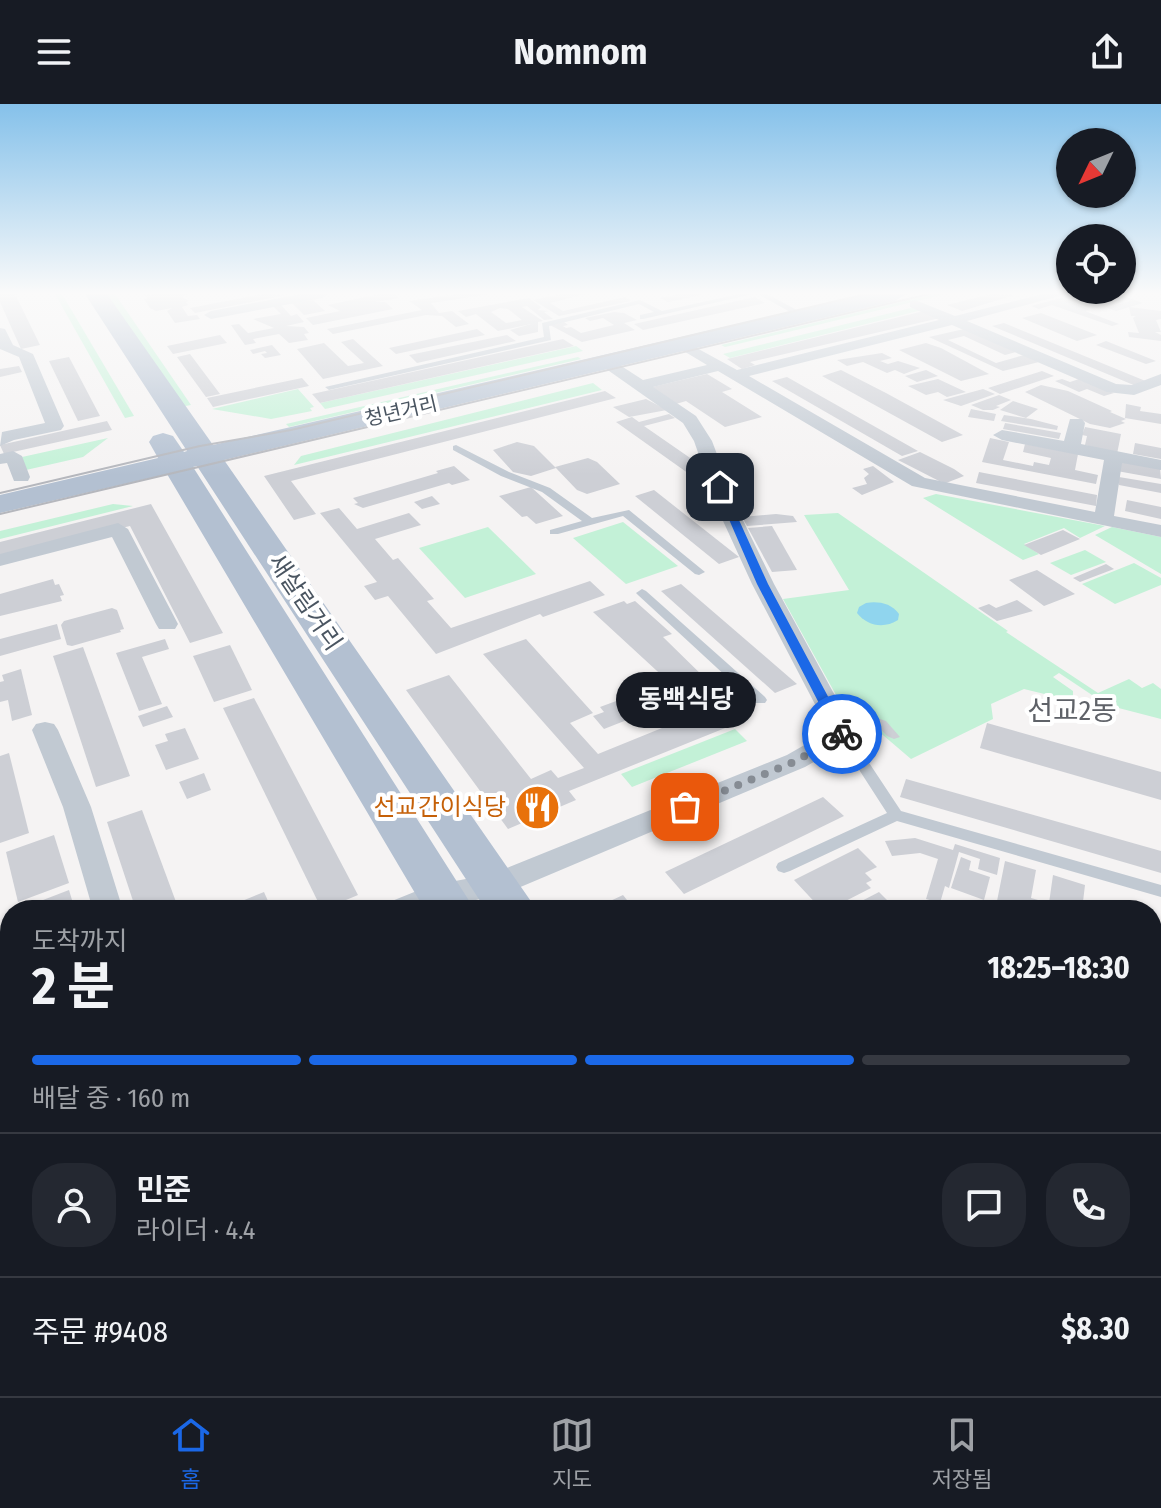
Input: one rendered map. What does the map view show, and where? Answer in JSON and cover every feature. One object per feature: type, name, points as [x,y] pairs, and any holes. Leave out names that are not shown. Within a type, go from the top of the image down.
[{"type":"main road","points":[[110,354],[138,400]]},
{"type":"main road","name":"새살림거리","points":[[130,354],[444,900]]},
{"type":"main road","name":"청년거리","points":[[0,504],[641,354]]},
{"type":"main road","name":"새살림거리","points":[[154,427],[190,459],[504,898]]},
{"type":"street","points":[[0,441],[8,436],[55,426],[25,354]]},
{"type":"street","points":[[700,354],[919,482],[1161,531]]},
{"type":"street","points":[[640,386],[798,354]]},
{"type":"street","points":[[1032,354],[1113,389],[1134,390],[1161,379]]},
{"type":"street","points":[[474,900],[504,898],[796,761],[843,734],[757,572],[728,510],[703,441],[690,420],[607,363]]},
{"type":"street","points":[[1071,448],[1076,423]]},
{"type":"street","points":[[1002,435],[1161,465]]},
{"type":"street","points":[[0,459],[13,456],[21,477]]},
{"type":"street","points":[[1104,519],[1114,456]]},
{"type":"street","points":[[0,560],[118,529],[167,624]]},
{"type":"street","points":[[45,730],[77,807],[105,900]]},
{"type":"lane","points":[[329,387],[475,354]]},
{"type":"lane","points":[[456,448],[505,474],[546,490],[589,521]]},
{"type":"lane","points":[[554,532],[625,512],[699,572]]},
{"type":"lane","points":[[642,593],[760,700]]},
{"type":"lane","points":[[843,734],[896,815],[1161,891]]},
{"type":"lane","points":[[784,867],[896,815]]},
{"type":"green space","points":[[89,354],[98,354],[134,416],[125,418]]},
{"type":"green space","points":[[145,354],[156,354],[191,405],[180,407]]},
{"type":"green space","points":[[539,354],[568,354],[325,409],[320,403]]},
{"type":"green space","points":[[578,357],[581,359],[289,427],[286,424]]},
{"type":"green space","points":[[593,383],[602,390],[294,465],[301,456]]},
{"type":"green space","points":[[298,389],[314,407],[310,408],[312,411],[271,419],[212,409]]},
{"type":"green space","points":[[108,438],[83,457],[26,470],[22,457]]},
{"type":"green space","points":[[936,494],[1105,526],[1080,538],[1064,528],[1024,544],[1039,554],[1023,560],[923,498]]},
{"type":"green space","points":[[113,504],[133,506],[0,539],[0,531]]},
{"type":"green space","points":[[838,513],[1098,693],[1129,679],[1142,688],[1153,683],[1161,689],[1161,719],[1107,705],[1059,673],[1053,677],[1073,691],[1073,701],[1024,689],[991,704],[993,719],[911,759],[836,695],[783,599],[849,590],[804,515]]},
{"type":"green space","points":[[623,522],[678,566],[626,584],[573,538]]},
{"type":"green space","points":[[488,527],[536,574],[465,598],[419,548]]},
{"type":"green space","points":[[1112,527],[1161,537],[1161,574],[1095,535]]},
{"type":"green space","points":[[1085,550],[1106,562],[1071,575],[1050,563]]},
{"type":"green space","points":[[1134,563],[1161,578],[1161,585],[1115,604],[1082,584]]},
{"type":"green space","points":[[735,729],[747,741],[632,787],[621,774]]},
{"type":"water","points":[[866,603],[888,605],[899,614],[898,620],[882,625],[866,621],[857,613],[859,607]]},
{"type":"building","points":[[190,354],[220,394],[206,397],[177,357]]},
{"type":"building","points":[[261,354],[281,355],[265,358]]},
{"type":"building","points":[[302,354],[336,354],[348,366],[364,363],[354,354],[370,354],[383,366],[323,379]]},
{"type":"building","points":[[412,354],[456,354],[417,363],[409,355]]},
{"type":"building","points":[[493,354],[537,354],[320,403],[312,394]]},
{"type":"building","points":[[746,354],[783,354],[750,362],[755,365],[742,369],[727,359]]},
{"type":"building","points":[[885,354],[892,358],[880,361],[888,364],[898,361],[920,368],[904,374],[895,370],[887,373],[863,362],[847,366],[837,360]]},
{"type":"building","points":[[908,354],[953,354],[989,374],[961,381]]},
{"type":"building","points":[[967,354],[978,354],[996,363],[1024,355],[1039,362],[1003,371]]},
{"type":"building","points":[[1060,354],[1080,354],[1148,382],[1136,386]]},
{"type":"building","points":[[1120,354],[1139,354],[1156,361],[1146,364]]},
{"type":"building","points":[[69,357],[100,416],[78,421],[49,361]]},
{"type":"building","points":[[19,366],[22,372],[0,377],[0,369]]},
{"type":"building","points":[[841,370],[963,435],[942,442],[822,376]]},
{"type":"building","points":[[926,370],[938,376],[917,382],[905,376]]},
{"type":"building","points":[[1042,371],[1054,376],[1000,394],[988,388]]},
{"type":"building","points":[[707,374],[732,389],[722,392],[762,417],[725,427],[686,401],[676,404],[652,387]]},
{"type":"building","points":[[787,377],[918,451],[902,456],[772,381]]},
{"type":"building","points":[[302,378],[309,386],[213,407],[207,398]]},
{"type":"building","points":[[938,379],[966,392],[947,397],[938,392],[926,395],[908,386]]},
{"type":"building","points":[[1062,379],[1070,382],[1079,379],[1114,393],[1104,396],[1087,389],[1079,392],[1055,381]]},
{"type":"building","points":[[1041,385],[1068,391],[1112,411],[1126,419],[1121,421],[1125,423],[1110,428],[1090,424],[1025,392]]},
{"type":"building","points":[[983,389],[995,394],[961,406],[943,400]]},
{"type":"building","points":[[605,391],[616,398],[291,481],[316,514],[294,520],[264,476]]},
{"type":"building","points":[[999,395],[1011,400],[993,410],[971,405]]},
{"type":"building","points":[[646,399],[667,410],[629,417],[613,407]]},
{"type":"building","points":[[1013,401],[1038,409],[1026,418],[1000,410]]},
{"type":"building","points":[[1126,404],[1141,407],[1140,411],[1161,414],[1161,424],[1125,418]]},
{"type":"building","points":[[971,409],[996,414],[994,421],[968,417]]},
{"type":"building","points":[[669,414],[675,418],[644,426],[709,471],[692,476],[616,422],[632,417],[639,422]]},
{"type":"building","points":[[1004,415],[1058,426],[1057,430],[1001,421]]},
{"type":"building","points":[[107,421],[112,430],[4,454],[0,445]]},
{"type":"building","points":[[1005,423],[1061,433],[1059,439],[1003,429]]},
{"type":"building","points":[[1085,427],[1121,434],[1117,454],[1085,445],[1087,436],[1082,435]]},
{"type":"building","points":[[990,438],[1009,442],[1003,460],[1033,466],[1034,462],[1049,465],[1051,458],[1023,452],[1025,444],[1078,454],[1075,470],[1098,475],[1096,484],[982,462]]},
{"type":"building","points":[[517,442],[534,446],[556,468],[531,476],[513,472],[493,450]]},
{"type":"building","points":[[1135,443],[1161,448],[1161,459],[1133,454]]},
{"type":"building","points":[[920,452],[964,476],[946,483],[898,460]]},
{"type":"building","points":[[588,458],[597,462],[620,484],[587,494],[577,490],[555,467]]},
{"type":"building","points":[[1120,460],[1160,468],[1161,479],[1117,471]]},
{"type":"building","points":[[454,466],[470,480],[452,485],[449,483],[363,508],[354,504],[358,503],[353,498]]},
{"type":"building","points":[[873,466],[894,482],[862,495],[852,488],[867,484],[864,478],[869,474],[863,469]]},
{"type":"building","points":[[979,472],[1097,495],[1096,506],[976,483]]},
{"type":"building","points":[[1119,477],[1161,484],[1161,493],[1119,485]]},
{"type":"building","points":[[531,487],[563,516],[536,524],[527,516],[522,517],[499,496]]},
{"type":"building","points":[[654,490],[739,557],[719,564],[635,496]]},
{"type":"building","points":[[432,496],[440,504],[422,509],[414,502]]},
{"type":"building","points":[[1127,500],[1161,507],[1161,519],[1125,511]]},
{"type":"building","points":[[151,504],[223,633],[190,643],[130,526],[0,557],[0,542]]},
{"type":"building","points":[[339,508],[357,529],[409,513],[421,525],[375,539],[393,560],[398,558],[434,599],[427,601],[451,628],[590,581],[605,595],[543,617],[540,614],[436,654],[388,596],[375,600],[364,586],[377,582],[320,513]]},
{"type":"building","points":[[793,516],[797,522],[747,526],[742,517]]},
{"type":"building","points":[[772,526],[797,570],[772,572],[748,528]]},
{"type":"building","points":[[1063,530],[1080,539],[1041,555],[1024,545]]},
{"type":"building","points":[[1106,564],[1114,569],[1080,582],[1073,578]]},
{"type":"building","points":[[1037,570],[1075,594],[1044,606],[1009,580]]},
{"type":"building","points":[[53,579],[64,595],[60,596],[62,601],[0,616],[0,594]]},
{"type":"building","points":[[681,584],[797,684],[775,693],[661,591]]},
{"type":"building","points":[[1017,600],[1033,611],[997,621],[978,608],[989,604],[996,608]]},
{"type":"building","points":[[624,601],[627,604],[635,601],[672,634],[663,637],[710,683],[682,694],[593,612]]},
{"type":"building","points":[[112,608],[117,610],[124,629],[121,632],[67,645],[61,625],[64,621]]},
{"type":"building","points":[[57,624],[61,639],[0,656],[0,639]]},
{"type":"building","points":[[165,639],[169,649],[142,657],[162,704],[139,711],[116,653]]},
{"type":"building","points":[[526,639],[593,713],[570,723],[598,754],[726,702],[745,720],[569,791],[576,800],[508,829],[406,690],[449,675],[531,779],[551,770],[558,778],[584,768],[483,654]]},
{"type":"building","points":[[230,645],[252,690],[214,702],[193,656]]},
{"type":"building","points":[[83,647],[130,776],[96,787],[53,656]]},
{"type":"building","points":[[21,669],[32,715],[12,721],[8,700],[0,702],[0,682],[4,681],[2,675]]},
{"type":"building","points":[[654,687],[670,703],[604,729],[593,716],[604,712],[600,707]]},
{"type":"building","points":[[254,698],[358,895],[346,900],[317,900],[223,708]]},
{"type":"building","points":[[167,706],[173,717],[143,727],[138,716]]},
{"type":"building","points":[[872,720],[886,721],[900,737],[894,739],[887,736]]},
{"type":"building","points":[[987,723],[1161,772],[1161,800],[980,748]]},
{"type":"building","points":[[185,728],[199,759],[166,770],[155,745],[168,741],[165,734]]},
{"type":"building","points":[[9,753],[29,833],[0,843],[0,756]]},
{"type":"building","points":[[204,773],[211,790],[187,799],[179,782]]},
{"type":"building","points":[[906,779],[1161,851],[1161,873],[900,797]]},
{"type":"building","points":[[823,797],[844,816],[684,894],[665,872]]},
{"type":"building","points":[[142,810],[175,900],[133,900],[107,822]]},
{"type":"building","points":[[54,835],[69,883],[18,900],[6,852]]},
{"type":"building","points":[[915,838],[953,850],[955,844],[1000,858],[997,875],[978,869],[980,859],[959,852],[949,888],[945,886],[941,900],[926,899],[938,859],[920,853],[892,856],[885,841]]},
{"type":"building","points":[[858,848],[877,867],[865,873],[872,880],[866,883],[871,888],[848,900],[813,900],[794,880]]},
{"type":"building","points":[[961,857],[971,861],[969,870],[990,877],[984,900],[951,888]]},
{"type":"building","points":[[1005,861],[1036,870],[1031,898],[1038,900],[997,900]]},
{"type":"building","points":[[1053,875],[1085,885],[1083,900],[1049,900]]},
{"type":"building","points":[[69,890],[72,900],[43,900]]},
{"type":"building","points":[[264,892],[268,900],[244,900]]},
{"type":"building","points":[[879,892],[887,900],[864,900]]},
{"type":"tram line","points":[[0,493],[200,446],[291,430],[611,354]]},
{"type":"tram line","points":[[0,514],[674,354]]},
{"type":"way so far","points":[[685,807],[796,761],[842,734]]},
{"type":"place","name":"선교간이식당","points":[[537,807]]},
{"type":"place","name":"동백식당","points":[[685,807]]},
{"type":"district","name":"선교2동","points":[[1072,710]]},
{"type":"route","points":[[720,487],[763,584],[842,734]]}]
